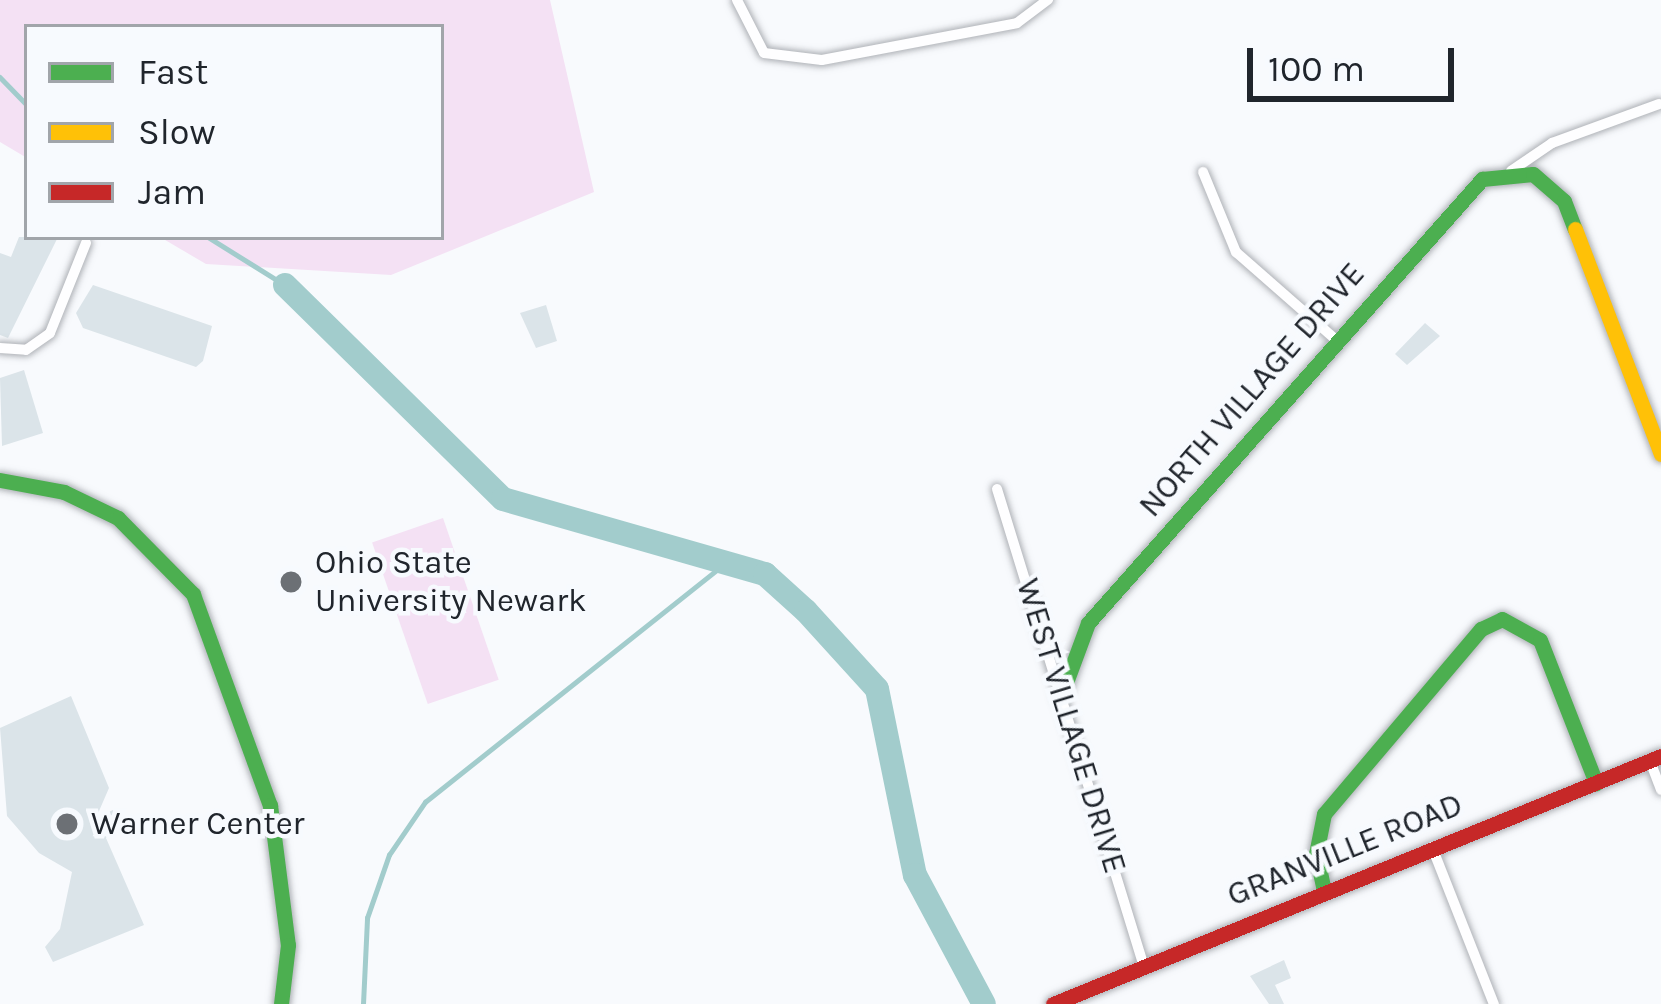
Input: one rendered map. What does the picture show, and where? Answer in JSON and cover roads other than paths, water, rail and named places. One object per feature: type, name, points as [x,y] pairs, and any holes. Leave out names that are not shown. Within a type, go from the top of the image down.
[{"type":"street","points":[[737,0],[764,53],[822,60],[1018,23],[1048,0]]},
{"type":"street","points":[[1511,171],[1552,142],[1659,104]]},
{"type":"street","points":[[1511,171],[1532,174],[1564,201],[1661,454]]},
{"type":"street","name":"NORTH VILLAGE DRIVE","points":[[1061,696],[1088,623],[1455,201],[1511,171]]},
{"type":"street","points":[[1203,172],[1236,252],[1336,340]]},
{"type":"street","points":[[0,348],[26,350],[50,333],[86,243]]},
{"type":"street","points":[[0,480],[64,492],[118,518],[193,594],[270,805],[287,945],[281,1004]]},
{"type":"street","name":"WEST VILLAGE DRIVE","points":[[997,489],[1143,963]]},
{"type":"street","points":[[1324,891],[1316,854],[1324,814],[1481,629],[1502,619],[1540,640],[1596,782]]},
{"type":"street","points":[[1656,758],[1661,790]]},
{"type":"street","name":"GRANVILLE ROAD","points":[[1053,1004],[1143,963],[1656,758]]},
{"type":"street","points":[[1432,847],[1494,1004]]},
{"type":"waterway","points":[[0,77],[24,102]]},
{"type":"waterway","points":[[213,240],[285,285]]},
{"type":"waterway","points":[[285,285],[503,499],[765,574],[806,611],[877,689],[915,875],[984,1004]]},
{"type":"waterway","points":[[363,1004],[367,918],[389,855],[425,802],[726,563]]},
{"type":"place","name":"Ohio State University Newark","points":[[291,582]]},
{"type":"place","name":"Warner Center","points":[[67,824]]}]
